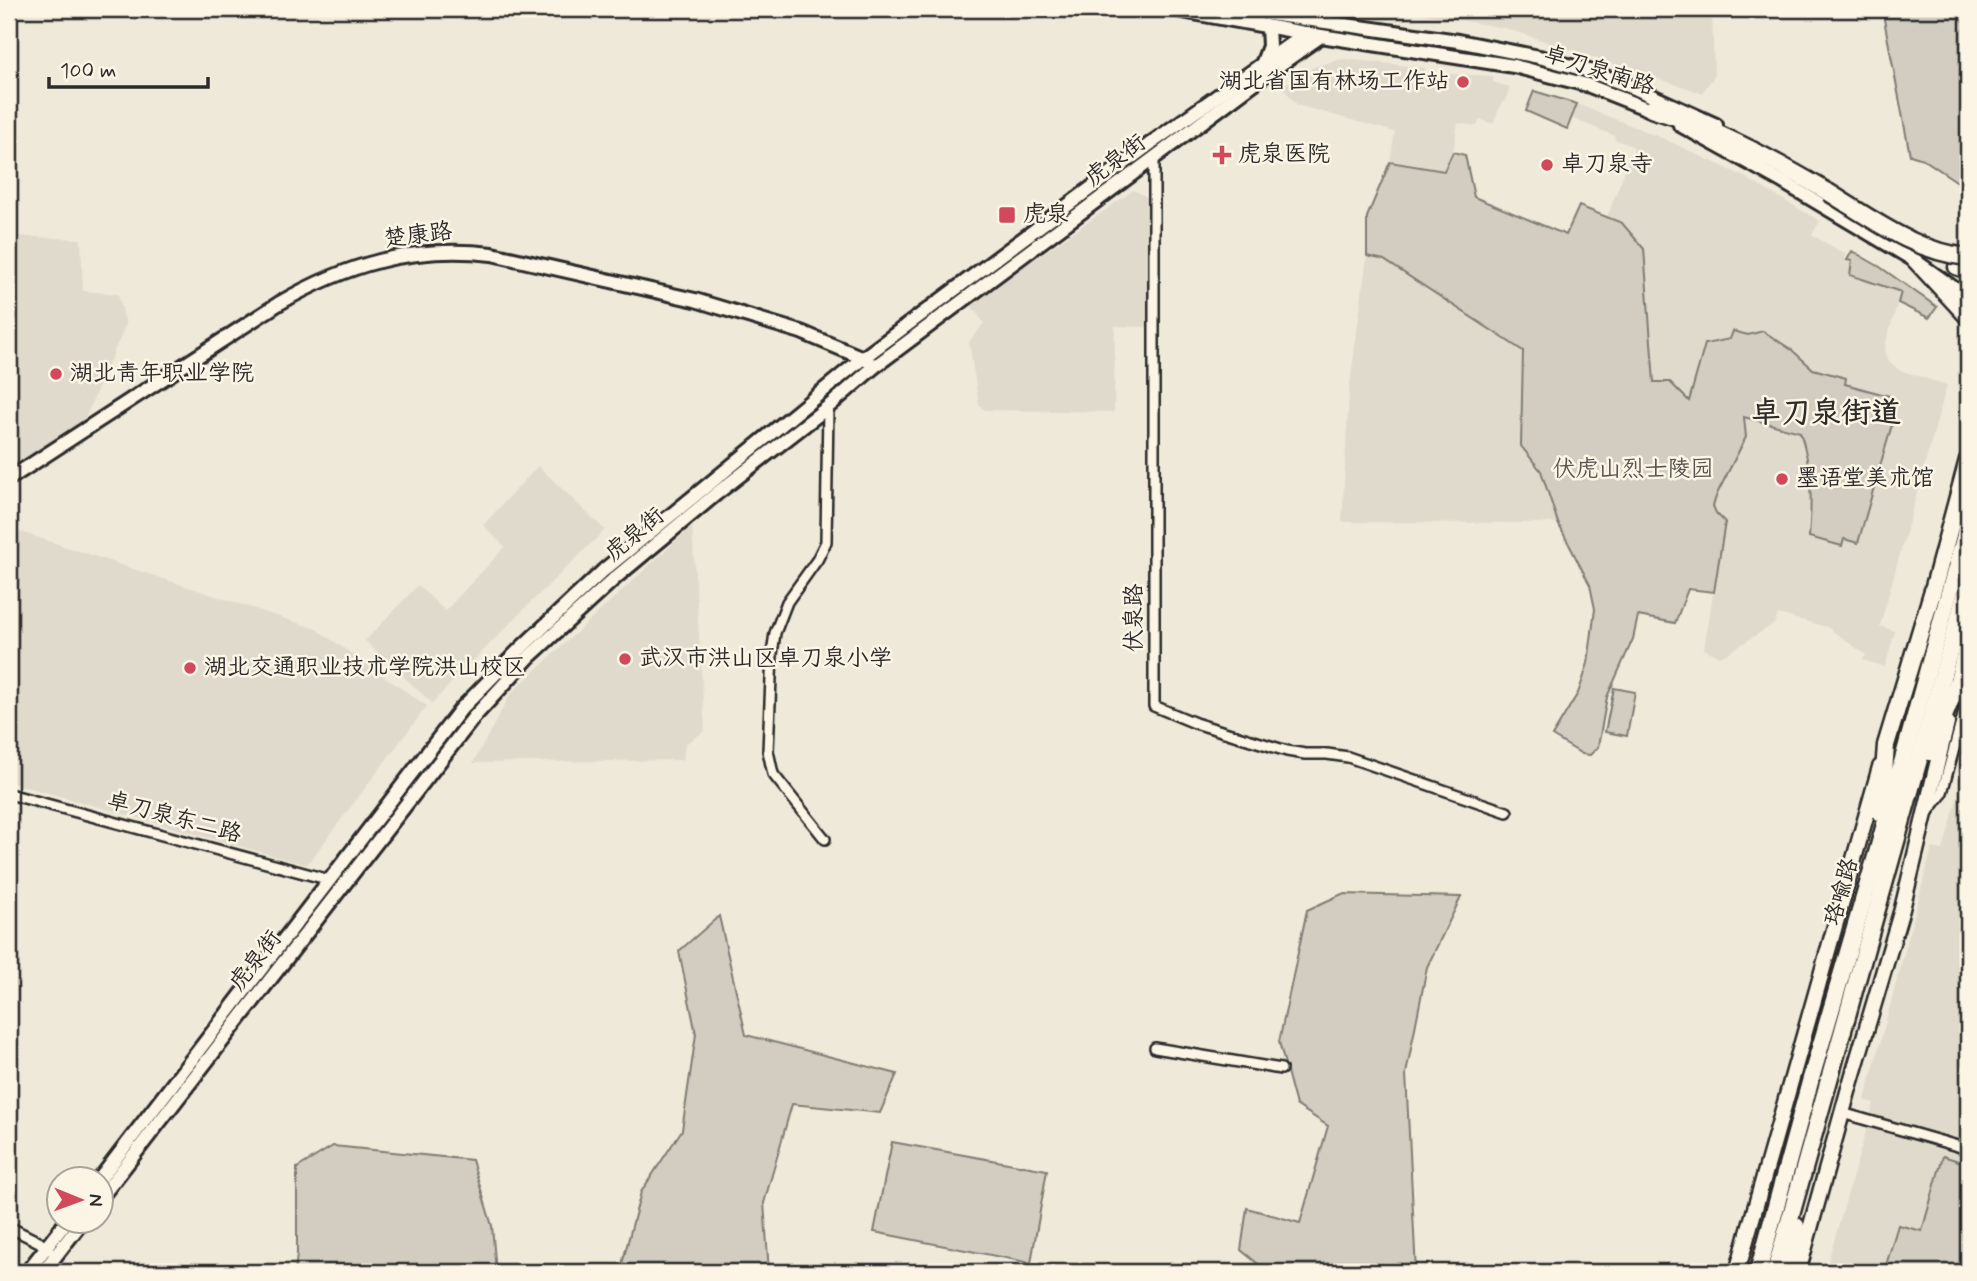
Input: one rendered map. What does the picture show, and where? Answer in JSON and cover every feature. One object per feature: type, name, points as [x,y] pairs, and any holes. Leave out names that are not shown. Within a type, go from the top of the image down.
[{"type":"highway","points":[[1651,109],[1678,117],[1724,137],[1828,191],[1907,239],[1938,251],[1965,268]]},
{"type":"highway","points":[[1877,853],[1886,745],[1930,601],[1968,460]]},
{"type":"highway","name":"珞喻路","points":[[1758,1272],[1968,525]]},
{"type":"highway","name":"珞喻路","points":[[1775,1272],[1968,585]]},
{"type":"highway","points":[[1894,846],[1958,681],[1968,643]]},
{"type":"highway","points":[[1792,1272],[1800,1183]]},
{"type":"main road","name":"卓刀泉南路","points":[[1171,9],[1306,33],[1323,29],[1491,46],[1558,61],[1650,95],[1768,149],[1965,268]]},
{"type":"main road","name":"卓刀泉南路","points":[[1234,9],[1514,66],[1587,86],[1651,109],[1783,182],[1914,260],[1968,298]]},
{"type":"main road","points":[[1263,62],[1269,47],[1268,27]]},
{"type":"main road","name":"虎泉街","points":[[116,1178],[474,716],[530,656],[615,578],[874,367],[1276,68],[1323,29]]},
{"type":"main road","name":"虎泉街","points":[[110,1166],[461,709],[522,647],[604,570],[863,358],[1144,149],[1306,33]]},
{"type":"main road","name":"楚康路","points":[[9,479],[302,290],[350,269],[410,255],[464,251],[520,260],[695,300],[801,332],[863,358],[874,367]]},
{"type":"main road","points":[[1914,260],[1968,318]]},
{"type":"main road","points":[[1798,1272],[1902,909],[1958,681]]},
{"type":"main road","points":[[1737,1272],[1886,745]]},
{"type":"main road","points":[[43,1272],[59,1236]]},
{"type":"main road","points":[[27,1272],[67,1236]]},
{"type":"street","points":[[1323,29],[1328,9]]},
{"type":"street","name":"伏泉路","points":[[1154,159],[1154,706],[1195,723],[1287,751],[1348,757],[1507,812]]},
{"type":"street","points":[[825,839],[773,775],[768,751],[775,633],[787,602],[817,561],[826,542],[828,407]]},
{"type":"street","points":[[1925,817],[1941,796],[1968,697]]},
{"type":"street","name":"卓刀泉东二路","points":[[9,794],[330,880]]},
{"type":"street","points":[[1155,1048],[1280,1069]]},
{"type":"street","points":[[1842,1113],[1968,1149]]},
{"type":"street","points":[[9,1227],[51,1251]]},
{"type":"shaded area","points":[[1398,9],[1712,9],[1714,76],[1702,93],[1505,28]]},
{"type":"shaded area","points":[[1346,59],[1425,68],[1425,73],[1493,76],[1493,82],[1510,87],[1493,124],[1480,119],[1477,126],[1458,123],[1453,152],[1444,171],[1390,162],[1395,132],[1297,105],[1282,86],[1314,67]]},
{"type":"shaded area","points":[[1577,104],[1662,138],[1739,174],[1820,221],[1812,235],[1845,254],[1845,260],[1852,261],[1850,275],[1901,292],[1886,342],[1885,352],[1889,361],[1899,370],[1947,385],[1880,626],[1895,631],[1885,667],[1863,660],[1866,655],[1827,627],[1778,614],[1775,623],[1725,655],[1719,656],[1704,649],[1725,522],[1713,506],[1746,438],[1744,417],[1800,432],[1809,472],[1809,537],[1844,539],[1858,543],[1896,405],[1889,396],[1844,384],[1846,378],[1813,369],[1792,350],[1762,332],[1748,335],[1733,331],[1731,339],[1690,402],[1654,382],[1644,249],[1622,223],[1607,217],[1634,147],[1571,118]]},
{"type":"shaded area","points":[[1134,190],[1150,199],[1148,327],[1115,326],[1114,412],[985,410],[979,405],[969,342],[984,323],[970,304]]},
{"type":"shaded area","name":"湖北青年职业学院","points":[[9,236],[81,239],[83,291],[118,294],[126,324],[83,423],[9,469]]},
{"type":"shaded area","points":[[1367,256],[1384,260],[1523,351],[1521,446],[1541,471],[1558,523],[1342,522],[1349,392]]},
{"type":"shaded area","points":[[538,466],[605,530],[432,703],[365,641],[418,585],[445,611],[505,547],[483,525]]},
{"type":"shaded area","name":"武汉市洪山区卓刀泉小学","points":[[692,526],[705,731],[685,744],[683,760],[473,763],[511,693]]},
{"type":"shaded area","name":"湖北交通职业技术学院洪山校区","points":[[9,528],[316,629],[427,706],[307,865],[9,782]]},
{"type":"shaded area","points":[[1968,759],[1968,1272],[1825,1272],[1874,1103],[1865,1100],[1932,848],[1943,850]]},
{"type":"green space","points":[[1882,9],[1968,9],[1968,189],[1923,159],[1910,155]]},
{"type":"green space","points":[[1534,91],[1577,104],[1567,129],[1526,111]]},
{"type":"green space","name":"伏虎山烈士陵园","points":[[1453,152],[1465,155],[1474,197],[1566,235],[1579,206],[1622,223],[1644,249],[1654,382],[1670,382],[1689,401],[1705,344],[1730,339],[1733,331],[1748,335],[1763,331],[1792,350],[1813,369],[1846,378],[1845,384],[1889,396],[1895,402],[1895,414],[1858,543],[1844,539],[1842,546],[1809,537],[1810,484],[1800,432],[1744,417],[1746,437],[1713,506],[1725,522],[1714,592],[1688,589],[1675,623],[1638,616],[1633,639],[1607,697],[1598,747],[1590,755],[1582,754],[1552,736],[1578,693],[1583,679],[1588,663],[1595,609],[1590,585],[1558,523],[1541,471],[1521,446],[1523,351],[1384,260],[1367,256],[1367,217],[1390,162],[1444,171]]},
{"type":"green space","points":[[1852,251],[1937,307],[1929,318],[1898,303],[1901,292],[1850,275],[1852,261],[1847,260]]},
{"type":"green space","points":[[1614,688],[1635,692],[1627,736],[1605,732]]},
{"type":"green space","points":[[1342,894],[1461,897],[1427,967],[1406,1074],[1416,1272],[1268,1272],[1241,1250],[1247,1208],[1300,1223],[1328,1126],[1296,1105],[1279,1042],[1307,910]]},
{"type":"green space","points":[[719,916],[746,1035],[897,1074],[880,1113],[792,1104],[764,1203],[769,1272],[620,1272],[641,1192],[682,1130],[696,1034],[679,951]]},
{"type":"green space","points":[[892,1142],[1047,1170],[1031,1263],[874,1232]]},
{"type":"green space","points":[[333,1146],[472,1160],[492,1226],[496,1272],[295,1272],[297,1168]]},
{"type":"green space","points":[[1943,1156],[1968,1164],[1968,1272],[1884,1272],[1898,1225],[1922,1231]]},
{"type":"place","name":"湖北省国有林场工作站","points":[[1463,82]]},
{"type":"place","name":"虎泉医院","points":[[1222,155]]},
{"type":"place","name":"卓刀泉寺","points":[[1547,165]]},
{"type":"place","name":"虎泉","points":[[1007,215]]},
{"type":"place","name":"湖北青年职业学院","points":[[56,374]]},
{"type":"place","name":"墨语堂美术馆","points":[[1782,479]]},
{"type":"place","name":"武汉市洪山区卓刀泉小学","points":[[625,659]]},
{"type":"place","name":"湖北交通职业技术学院洪山校区","points":[[190,668]]},
{"type":"district","name":"卓刀泉街道","points":[[1826,413]]}]
